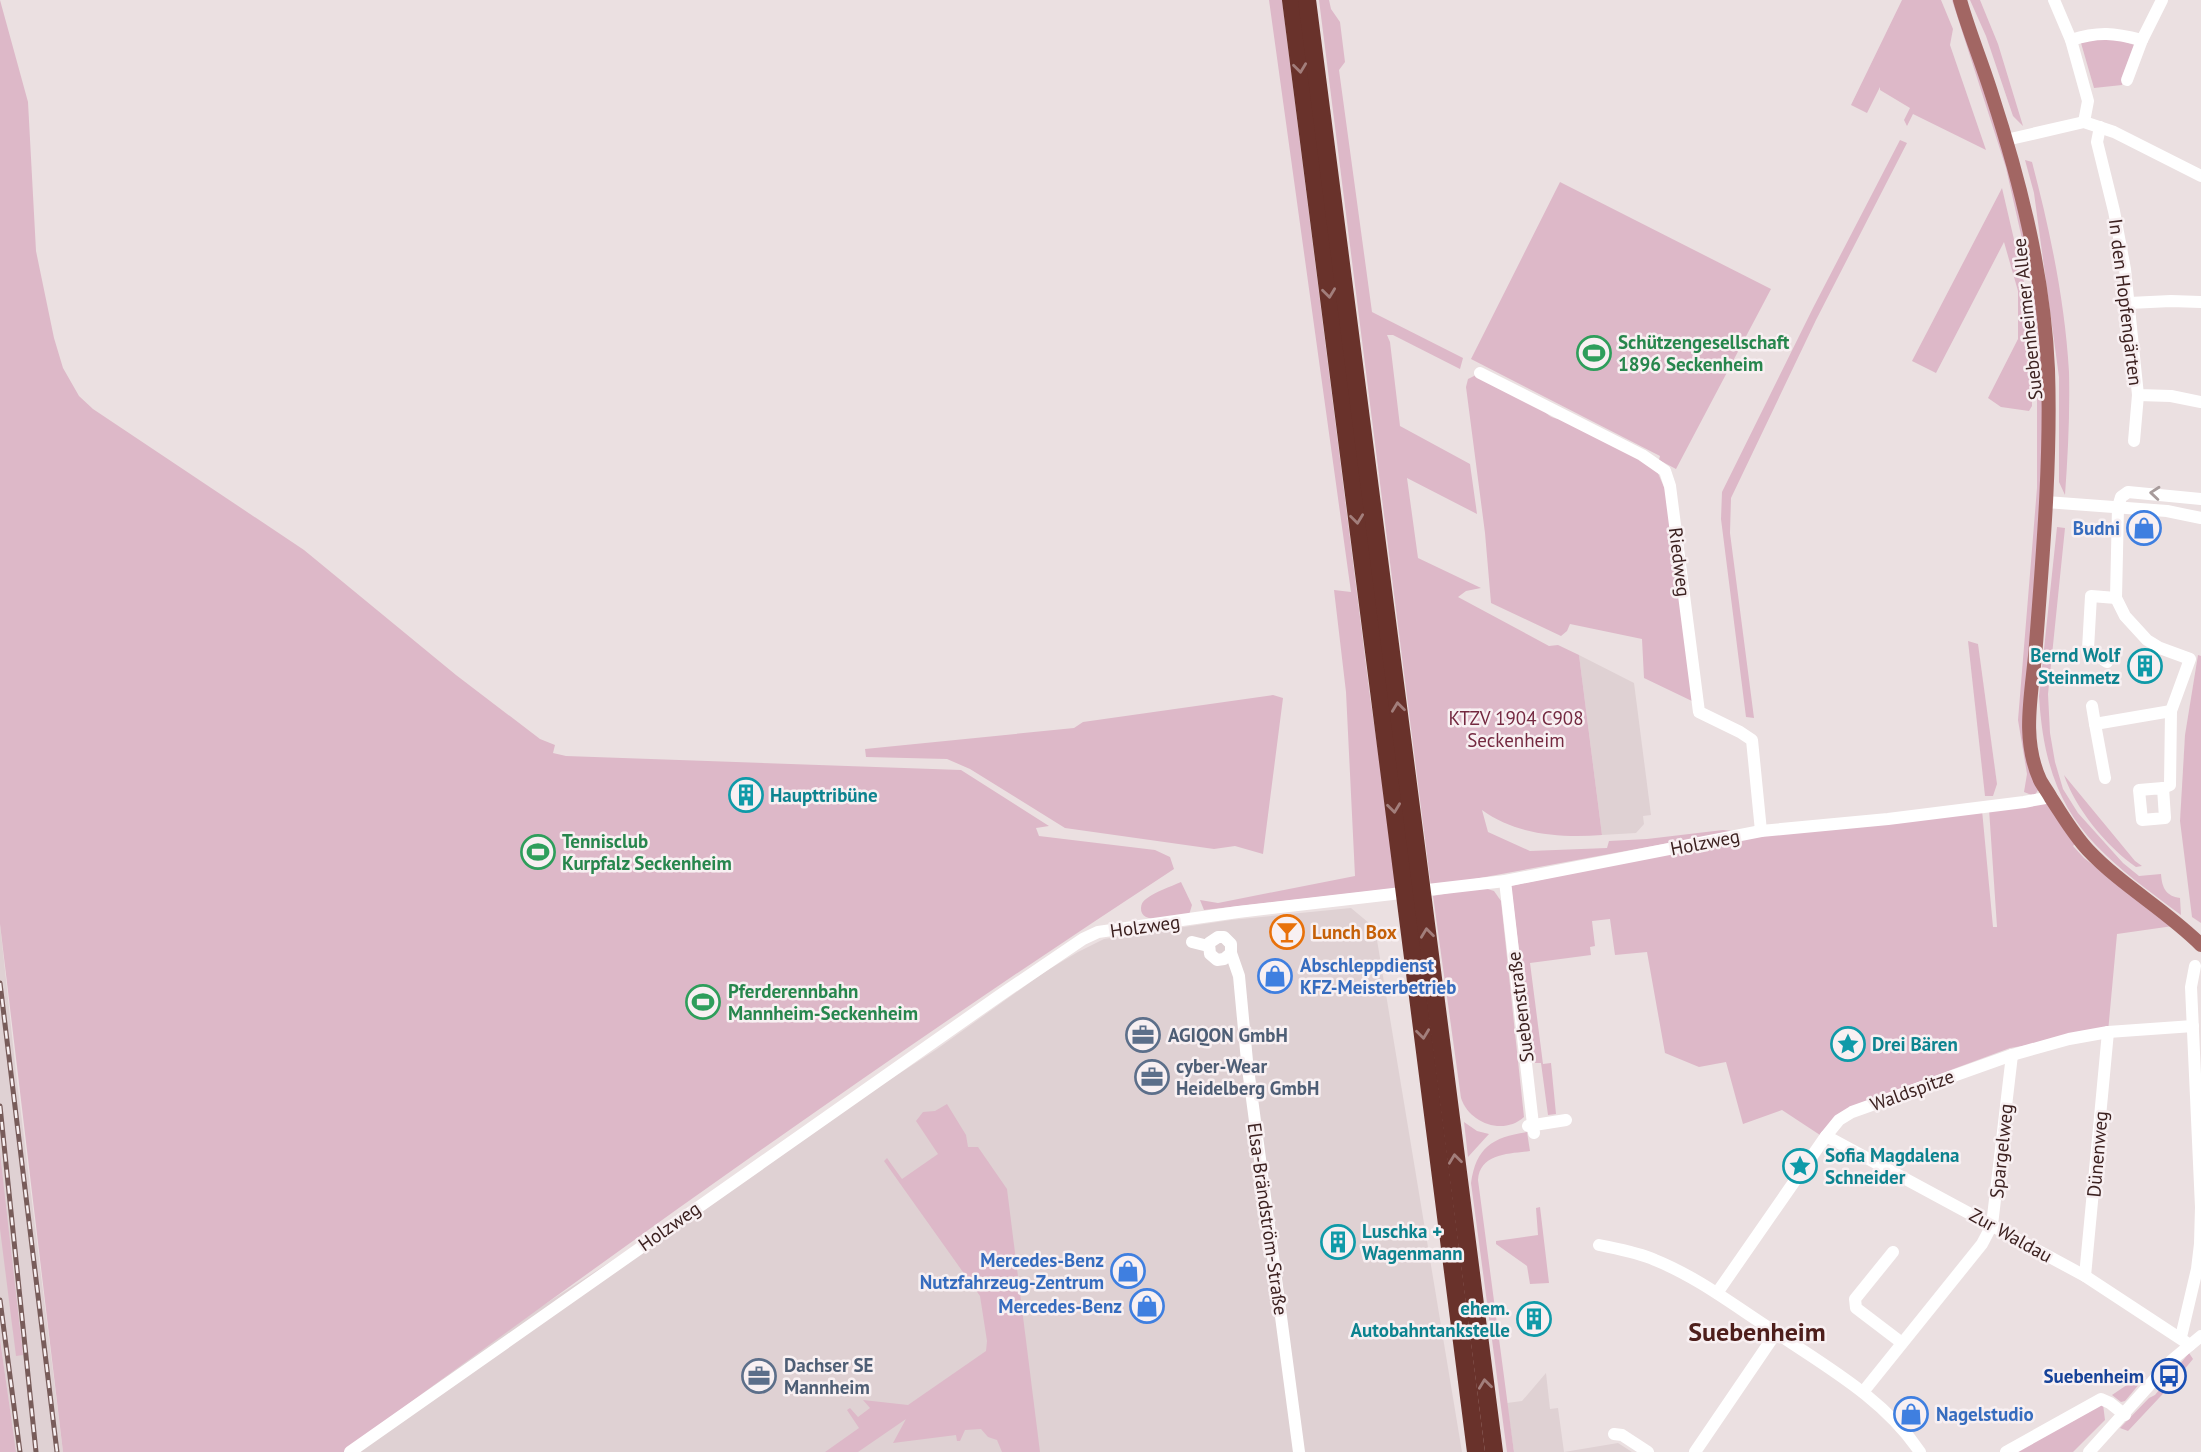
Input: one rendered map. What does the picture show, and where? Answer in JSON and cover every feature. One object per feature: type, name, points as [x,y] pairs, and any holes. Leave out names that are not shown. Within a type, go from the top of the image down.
[{"type":"highway","points":[[1291,0],[1476,1452]]},
{"type":"highway","points":[[1307,0],[1494,1452]]},
{"type":"main road","name":"Suebenheimer Allee","points":[[1961,0],[1980,36],[2038,238],[2051,336],[2057,418],[2045,597],[2032,684],[2038,736],[2051,797],[2086,848],[2120,880],[2171,917],[2201,945]]},
{"type":"street","points":[[2054,0],[2071,40],[2088,101],[2084,122]]},
{"type":"street","points":[[2127,80],[2142,40],[2162,0]]},
{"type":"street","points":[[2071,40],[2088,34],[2113,32],[2142,40]]},
{"type":"street","points":[[2011,139],[2084,122],[2100,127],[2201,176]]},
{"type":"street","name":"In den Hopfengärten","points":[[2100,127],[2097,142],[2114,211],[2129,303],[2138,396],[2134,441]]},
{"type":"street","points":[[2129,303],[2171,300],[2201,302]]},
{"type":"street","name":"Riedweg","points":[[1480,373],[1642,455],[1665,471],[1670,486],[1699,712],[1752,740],[1761,831]]},
{"type":"street","name":"In den Hopfengärten","points":[[2138,396],[2171,397],[2201,402]]},
{"type":"street","points":[[2163,788],[2170,785],[2171,711],[2189,659],[2147,640],[2125,616],[2116,598],[2118,507],[2121,497],[2128,492],[2201,499]]},
{"type":"street","points":[[2051,502],[2167,512],[2201,518]]},
{"type":"street","points":[[2107,662],[2088,649],[2091,596],[2116,598]]},
{"type":"street","points":[[2092,706],[2105,778]]},
{"type":"street","points":[[2095,724],[2171,711]]},
{"type":"street","name":"Holzweg","points":[[350,1452],[730,1183],[999,996],[1083,939],[1098,932],[1505,881],[1761,831],[1888,819],[2024,803],[2051,797]]},
{"type":"street","name":"Suebenstraße","points":[[1505,881],[1531,1128],[1566,1120]]},
{"type":"street","points":[[1192,942],[1213,941],[1229,941],[1232,947],[1226,957],[1213,958],[1213,941],[1215,916]]},
{"type":"street","name":"Elsa-Brändström-Straße","points":[[1226,957],[1239,976],[1238,986],[1299,1452]]},
{"type":"street","points":[[2090,1452],[2186,1341],[2200,1244],[2201,1207],[2191,986],[2195,966]]},
{"type":"street","name":"Waldspitze","points":[[1717,1293],[1826,1136],[1839,1120],[1852,1112],[2012,1055],[2069,1039],[2108,1032],[2193,1026]]},
{"type":"street","name":"Dünenweg","points":[[2085,1276],[2108,1032]]},
{"type":"street","name":"Spargelweg","points":[[1863,1392],[1982,1244],[1992,1225],[2012,1055]]},
{"type":"street","name":"Zur Waldau","points":[[1826,1136],[2085,1276],[2186,1341]]},
{"type":"street","points":[[1599,1245],[1654,1259],[1687,1274],[1717,1293],[1863,1392],[1908,1434],[1920,1452]]},
{"type":"street","points":[[1893,1251],[1855,1299],[1856,1308],[1902,1343]]},
{"type":"street","points":[[1695,1452],[1776,1333]]},
{"type":"street","points":[[2186,1341],[2201,1336]]},
{"type":"street","points":[[2006,1452],[2101,1399],[2124,1415]]},
{"type":"street","points":[[1614,1434],[1628,1438],[1648,1452]]},
{"type":"shaded area","points":[[1579,655],[1634,683],[1651,815],[1643,816],[1644,824],[1636,833],[1602,835]]},
{"type":"shaded area","points":[[1351,908],[1375,928],[1462,1452],[361,1452],[370,1432],[536,1310],[937,1049],[1046,971],[1078,952],[1104,939],[1231,920]]},
{"type":"shaded area","points":[[0,924],[63,1452],[15,1452],[0,1337]]},
{"type":"shaded area","points":[[1546,1373],[1550,1409],[1558,1408],[1564,1452],[1514,1452],[1507,1403],[1522,1401]]},
{"type":"shaded area","points":[[1618,1443],[1632,1452],[1564,1452]]},
{"type":"green space","points":[[0,0],[28,102],[36,251],[54,338],[63,368],[79,396],[93,409],[304,550],[456,675],[540,739],[555,745],[553,753],[566,756],[961,770],[1049,826],[1036,828],[1039,836],[1155,850],[1170,857],[1174,869],[970,1005],[768,1145],[370,1432],[351,1452],[63,1452],[0,924]]},
{"type":"green space","points":[[1269,0],[1282,0],[1370,696],[1398,888],[1204,910],[1200,900],[1218,903],[1355,876],[1346,692],[1334,590],[1351,592]]},
{"type":"green space","name":"KTZV 1904 C908 Seckenheim","points":[[1319,0],[1329,0],[1331,9],[1340,22],[1345,62],[1339,70],[1372,312],[1463,358],[1460,369],[1393,335],[1387,335],[1400,426],[1470,464],[1477,514],[1407,478],[1418,558],[1481,588],[1466,591],[1458,597],[1549,646],[1558,645],[1579,655],[1602,835],[1555,835],[1524,830],[1482,810],[1488,832],[1530,851],[1607,848],[1609,841],[1734,831],[1431,887]]},
{"type":"green space","points":[[1902,0],[1941,0],[1953,29],[1950,45],[1986,150],[1913,114],[1907,126],[1904,120],[1910,108],[1880,90],[1880,87],[1867,113],[1851,105]]},
{"type":"green space","points":[[1952,0],[1955,0],[2006,145],[2042,326],[2046,452],[2028,677],[2041,786],[2034,796],[2024,792],[2027,774],[2018,720],[2037,488],[2037,341],[2031,279],[2006,168]]},
{"type":"green space","points":[[1970,0],[1980,0],[1998,44],[2023,126],[2013,116],[1986,36]]},
{"type":"green space","points":[[2095,39],[2117,39],[2137,46],[2122,85],[2094,88],[2081,43]]},
{"type":"green space","points":[[1900,140],[1907,143],[1816,320],[1731,498],[1730,533],[1754,718],[1746,717],[1721,519],[1722,492]]},
{"type":"green space","points":[[2025,160],[2032,162],[2039,188],[2064,319],[2069,372],[2065,495],[2059,482],[2059,377],[2034,193]]},
{"type":"green space","points":[[1560,182],[1771,289],[1676,469],[1659,460],[1660,456],[1471,359]]},
{"type":"green space","points":[[2002,188],[2027,295],[2031,339],[2032,406],[2029,411],[2001,407],[1988,398],[2018,339],[2018,291],[2004,242],[1936,373],[1912,361]]},
{"type":"green space","points":[[1476,375],[1543,409],[1552,417],[1564,419],[1642,460],[1657,471],[1667,494],[1694,702],[1644,678],[1642,639],[1570,624],[1561,636],[1491,603],[1466,387],[1468,379]]},
{"type":"green space","points":[[2057,527],[2065,528],[2048,694],[2050,733],[2063,789],[2078,813],[2123,863],[2139,876],[2161,874],[2166,890],[2180,898],[2181,915],[2122,870],[2099,848],[2079,825],[2064,800],[2052,771],[2043,737],[2039,696]]},
{"type":"green space","points":[[1968,641],[1978,644],[1997,784],[1993,796],[1985,796]]},
{"type":"green space","points":[[2198,655],[2201,656],[2201,923],[2192,917],[2180,821],[2185,735]]},
{"type":"green space","points":[[1273,695],[1283,698],[1263,854],[1235,846],[1214,849],[1065,828],[970,769],[947,759],[866,757],[865,749],[1074,728],[1083,722]]},
{"type":"green space","points":[[2064,775],[2142,866],[2136,867],[2103,838],[2084,813]]},
{"type":"green space","points":[[2048,804],[2075,844],[2073,846],[2084,858],[2173,926],[2117,934],[2108,1032],[2010,1048],[1859,1104],[1820,1135],[1782,1110],[1743,1124],[1726,1062],[1699,1067],[1665,1053],[1647,952],[1615,955],[1610,919],[1592,921],[1595,946],[1590,947],[1591,955],[1530,963],[1543,1064],[1551,1063],[1556,1114],[1548,1115],[1541,1063],[1533,1063],[1511,886],[1763,833],[1982,810],[1993,927],[1997,927],[1989,809]]},
{"type":"green space","points":[[1181,882],[1192,905],[1189,915],[1153,919],[1142,914],[1141,907],[1145,900]]},
{"type":"green space","points":[[1481,887],[1494,891],[1501,901],[1524,1117],[1506,1126],[1479,1120],[1465,1107],[1461,1098],[1433,896]]},
{"type":"green space","points":[[947,1104],[966,1135],[968,1147],[978,1147],[1007,1189],[1040,1452],[1002,1452],[997,1440],[988,1437],[981,1429],[965,1430],[960,1441],[957,1441],[956,1435],[893,1443],[906,1419],[858,1452],[825,1452],[859,1428],[847,1410],[850,1408],[858,1417],[870,1408],[863,1400],[908,1405],[986,1351],[980,1296],[884,1161],[887,1158],[902,1179],[938,1154],[916,1121],[923,1112],[935,1111]]},
{"type":"green space","points":[[1464,1122],[1477,1131],[1489,1134],[1468,1157]]},
{"type":"green space","points":[[1527,1132],[1530,1151],[1497,1156],[1484,1164],[1478,1180],[1514,1452],[1507,1452],[1471,1183],[1477,1161],[1488,1146],[1505,1137]]},
{"type":"green space","points":[[0,1153],[23,1355],[16,1356],[0,1229]]},
{"type":"green space","points":[[1540,1207],[1549,1283],[1530,1284],[1527,1266],[1496,1244],[1496,1241],[1538,1235],[1536,1208]]},
{"type":"green space","points":[[0,1337],[1,1346],[16,1452],[0,1452]]},
{"type":"green space","points":[[2189,1353],[2193,1359],[2174,1382],[2128,1431],[2120,1428],[2155,1395]]},
{"type":"green space","points":[[2143,1374],[2146,1376],[2125,1401],[2121,1402],[2112,1395]]},
{"type":"green space","points":[[2103,1404],[2105,1420],[2073,1452],[2014,1452]]},
{"type":"railway","points":[[0,983],[57,1452]]},
{"type":"railway","points":[[0,1106],[36,1452]]},
{"type":"railway","points":[[0,1300],[20,1452]]},
{"type":"place","name":"Schützengesellschaft 1896 Seckenheim","points":[[1594,353]]},
{"type":"place","name":"Budni","points":[[2144,528]]},
{"type":"place","name":"Bernd Wolf Steinmetz","points":[[2145,666]]},
{"type":"place","name":"Haupttribüne","points":[[746,795]]},
{"type":"place","name":"Tennisclub Kurpfalz Seckenheim","points":[[538,852]]},
{"type":"place","name":"Lunch Box","points":[[1287,932]]},
{"type":"place","name":"Abschleppdienst KFZ-Meisterbetrieb","points":[[1275,976]]},
{"type":"place","name":"Pferderennbahn Mannheim-Seckenheim","points":[[703,1002]]},
{"type":"place","name":"AGIQON GmbH","points":[[1143,1035]]},
{"type":"place","name":"Drei Bären","points":[[1848,1044]]},
{"type":"place","name":"cyber-Wear Heidelberg GmbH","points":[[1152,1077]]},
{"type":"place","name":"Sofia Magdalena Schneider","points":[[1800,1166]]},
{"type":"place","name":"Luschka + Wagenmann","points":[[1338,1242]]},
{"type":"place","name":"Mercedes-Benz Nutzfahrzeug-Zentrum","points":[[1128,1271]]},
{"type":"place","name":"Mercedes-Benz","points":[[1147,1306]]},
{"type":"place","name":"ehem. Autobahntankstelle","points":[[1534,1319]]},
{"type":"place","name":"Dachser SE Mannheim","points":[[759,1376]]},
{"type":"place","name":"Suebenheim","points":[[2169,1376]]},
{"type":"place","name":"Nagelstudio","points":[[1911,1414]]},
{"type":"district","name":"Suebenheim","points":[[1757,1332]]}]
